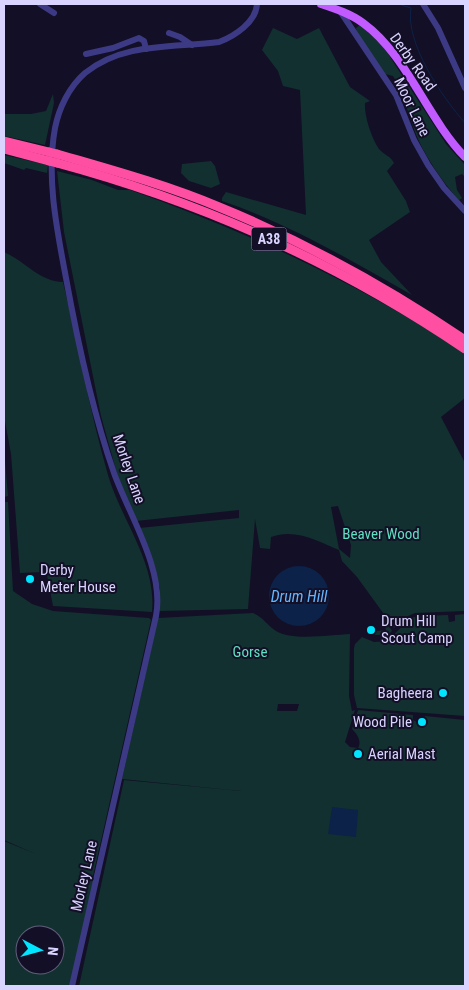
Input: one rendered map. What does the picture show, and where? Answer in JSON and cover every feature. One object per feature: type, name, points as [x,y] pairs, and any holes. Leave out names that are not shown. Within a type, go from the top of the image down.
[{"type":"highway","name":"A38","points":[[4,141],[172,199],[262,236],[371,290],[465,350]]},
{"type":"highway","name":"A38","points":[[4,149],[53,158],[167,187],[243,218],[363,276],[465,340]]},
{"type":"main road","name":"Derby Road","points":[[322,4],[364,24],[383,42],[449,139],[465,156]]},
{"type":"street","points":[[40,4],[54,13]]},
{"type":"street","name":"Morley Lane","points":[[72,986],[156,616],[158,595],[145,549],[114,472],[86,377],[53,210],[54,144],[60,109],[80,77],[111,57],[146,48],[219,42],[232,36],[253,17],[257,4]]},
{"type":"street","points":[[423,4],[438,28],[465,88]]},
{"type":"street","name":"Moor Lane","points":[[340,11],[396,96],[414,140],[428,165],[444,188],[465,211]]},
{"type":"street","points":[[169,33],[180,36],[192,45]]},
{"type":"street","points":[[86,54],[113,48],[139,38],[144,41],[146,48]]},
{"type":"green space","points":[[360,25],[383,46],[446,144],[465,165],[465,177],[462,174],[455,177],[457,190],[462,198],[459,200],[440,176],[422,148],[397,82],[393,76],[385,74],[357,33],[356,28]]},
{"type":"green space","points":[[273,28],[297,39],[319,28],[350,87],[370,101],[365,103],[365,108],[371,133],[379,149],[394,163],[387,171],[406,201],[410,212],[369,240],[381,262],[412,295],[295,231],[222,201],[226,192],[306,215],[300,90],[283,86],[278,71],[262,50]]},
{"type":"green space","points":[[53,94],[54,103],[45,145],[4,136],[4,114],[31,114],[46,111]]},
{"type":"green space","points":[[4,155],[48,165],[47,173],[26,168],[24,170],[4,163]]},
{"type":"green space","points":[[211,161],[215,166],[220,184],[211,188],[189,181],[181,173],[182,164]]},
{"type":"green space","name":"Beaver Wood","points":[[57,171],[92,180],[118,190],[130,190],[217,223],[260,242],[344,282],[426,328],[465,353],[465,398],[441,417],[465,463],[465,611],[415,613],[408,616],[394,628],[357,577],[342,561],[339,550],[306,537],[289,534],[271,537],[270,549],[260,548],[255,519],[248,609],[160,611],[160,588],[139,528],[239,518],[239,510],[136,521],[118,477],[101,416],[64,232]],"holes":[[[338,506],[351,545],[350,558],[339,549],[331,507]]]},
{"type":"green space","points":[[4,252],[46,278],[63,282],[108,475],[144,559],[152,594],[152,612],[53,606],[47,575],[42,572],[20,573],[11,454],[4,416]]},
{"type":"green space","points":[[4,449],[8,496],[4,497]]},
{"type":"green space","points":[[4,497],[5,502],[8,502],[13,591],[32,604],[53,611],[149,618],[151,620],[93,876],[84,874],[95,878],[70,986],[4,986],[4,841],[36,854],[4,840]]},
{"type":"green space","name":"Gorse","points":[[253,613],[276,631],[292,636],[312,637],[350,634],[349,696],[352,711],[355,710],[345,742],[350,747],[358,748],[359,745],[356,733],[352,729],[358,710],[413,715],[413,720],[423,725],[425,716],[465,720],[465,986],[79,986],[124,780],[241,791],[122,779],[158,618]],"holes":[[[278,704],[299,704],[297,711],[277,711]]]},
{"type":"green space","points":[[465,614],[465,716],[357,708],[354,695],[354,648],[355,644],[362,637],[374,642],[387,641],[411,618],[448,615],[449,622],[455,621],[455,615]]},
{"type":"green space","points":[[387,622],[392,631],[388,635],[368,635],[368,632],[386,630],[384,623]]},
{"type":"water","name":"Drum Hill","points":[[293,566],[305,566],[316,571],[324,579],[329,590],[327,608],[316,621],[305,626],[293,626],[282,621],[274,613],[269,602],[269,590],[274,579],[282,571]]},
{"type":"water","points":[[332,807],[358,810],[356,837],[328,834]]},
{"type":"waterway","points":[[398,4],[411,8],[411,22],[419,53],[436,84],[465,123]]},
{"type":"place","name":"Derby Meter House","points":[[30,579]]},
{"type":"place","name":"Drum Hill Scout Camp","points":[[371,630]]},
{"type":"place","name":"Bagheera","points":[[443,693]]},
{"type":"place","name":"Wood Pile","points":[[422,722]]},
{"type":"place","name":"Aerial Mast","points":[[358,754]]}]
